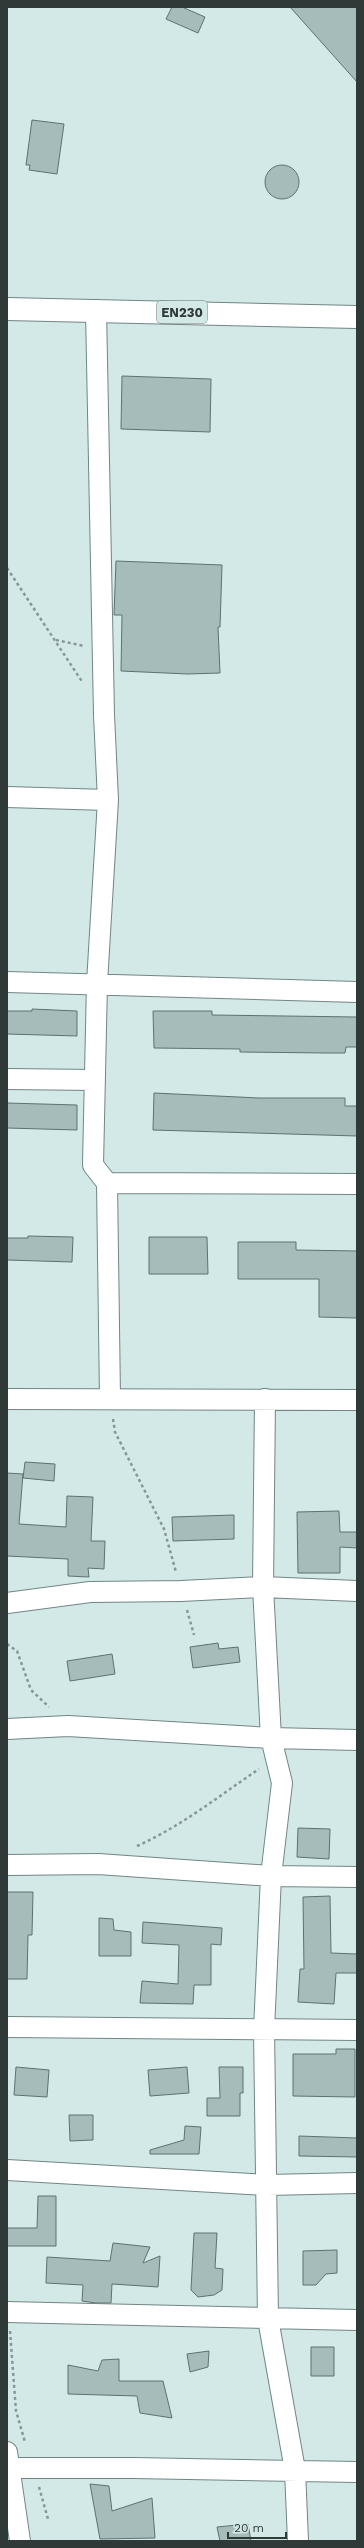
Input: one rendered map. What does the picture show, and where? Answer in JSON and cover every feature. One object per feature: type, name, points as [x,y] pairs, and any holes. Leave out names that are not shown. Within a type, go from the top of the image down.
[{"type":"main road","name":"EN230","points":[[7,309],[357,317]]},
{"type":"street","points":[[96,310],[104,715],[108,800],[97,983],[93,1165],[107,1183],[110,1398]]},
{"type":"street","points":[[7,797],[108,800]]},
{"type":"street","points":[[7,982],[97,983],[357,992]]},
{"type":"street","points":[[7,1079],[95,1080]]},
{"type":"street","points":[[107,1183],[357,1184]]},
{"type":"street","points":[[7,1399],[110,1398],[357,1400]]},
{"type":"street","points":[[265,1399],[263,1587],[271,1738],[282,1783],[271,1876],[264,2030],[268,2185],[268,2319],[295,2470],[298,2541]]},
{"type":"street","points":[[7,1603],[90,1592],[181,1592],[263,1587],[357,1591]]},
{"type":"street","points":[[12,1732],[68,1726],[271,1738],[357,1740]]},
{"type":"street","points":[[7,1865],[98,1864],[271,1876],[357,1877]]},
{"type":"street","points":[[7,2027],[357,2030]]},
{"type":"street","points":[[7,2170],[268,2185],[357,2183]]},
{"type":"street","points":[[8,2312],[357,2320]]},
{"type":"street","points":[[20,2541],[8,2463],[357,2472]]},
{"type":"path","points":[[7,568],[104,715]]},
{"type":"path","points":[[55,640],[103,650]]},
{"type":"path","points":[[110,1398],[115,1432],[164,1529],[194,1635]]},
{"type":"path","points":[[7,1644],[17,1651],[32,1690],[68,1726]]},
{"type":"path","points":[[132,1848],[153,1839],[201,1809],[276,1758]]},
{"type":"path","points":[[8,2312],[16,2411],[27,2447]]},
{"type":"path","points":[[38,2483],[48,2520]]},
{"type":"building","points":[[172,7],[182,7],[205,17],[198,33],[166,19]]},
{"type":"building","points":[[290,7],[357,7],[357,82]]},
{"type":"building","points":[[32,120],[64,124],[57,174],[29,170],[30,165],[26,165]]},
{"type":"building","points":[[279,165],[285,165],[289,166],[296,172],[299,182],[298,189],[292,196],[285,199],[279,199],[275,198],[268,192],[265,185],[265,179],[266,175],[272,168]]},
{"type":"building","points":[[122,376],[211,379],[210,432],[121,429]]},
{"type":"building","points":[[116,561],[222,565],[220,627],[218,627],[220,673],[188,674],[121,671],[122,615],[114,615]]},
{"type":"building","points":[[32,1009],[77,1011],[77,1036],[7,1034],[7,1011],[32,1011]]},
{"type":"building","points":[[153,1011],[212,1011],[212,1015],[357,1017],[357,1047],[346,1047],[345,1053],[240,1052],[240,1049],[154,1048]]},
{"type":"building","points":[[154,1093],[259,1098],[345,1098],[345,1106],[357,1106],[357,1136],[153,1130]]},
{"type":"building","points":[[7,1103],[77,1105],[77,1130],[7,1128]]},
{"type":"building","points":[[28,1236],[73,1237],[72,1262],[7,1260],[7,1238],[28,1238]]},
{"type":"building","points":[[149,1237],[207,1237],[208,1274],[149,1274]]},
{"type":"building","points":[[238,1242],[296,1242],[296,1250],[357,1251],[357,1318],[319,1317],[319,1279],[238,1279]]},
{"type":"building","points":[[25,1462],[55,1464],[54,1481],[23,1478]]},
{"type":"building","points":[[7,1473],[23,1474],[19,1524],[66,1527],[67,1496],[93,1497],[91,1541],[105,1541],[104,1569],[88,1568],[89,1577],[68,1576],[68,1559],[7,1556]]},
{"type":"building","points":[[339,1511],[340,1532],[357,1532],[357,1548],[340,1547],[340,1573],[298,1573],[297,1512]]},
{"type":"building","points":[[234,1515],[234,1539],[173,1541],[172,1517]]},
{"type":"building","points":[[218,1643],[219,1649],[238,1647],[240,1662],[193,1668],[190,1647]]},
{"type":"building","points":[[112,1654],[115,1674],[70,1681],[67,1661]]},
{"type":"building","points":[[298,1828],[330,1829],[329,1859],[297,1857]]},
{"type":"building","points":[[7,1892],[33,1892],[32,1935],[28,1935],[27,1979],[7,1979]]},
{"type":"building","points":[[330,1896],[331,1953],[357,1954],[357,1973],[336,1973],[334,2004],[298,2002],[300,1969],[304,1969],[303,1897]]},
{"type":"building","points":[[99,1918],[113,1919],[114,1930],[131,1932],[131,1956],[99,1956]]},
{"type":"building","points":[[143,1922],[222,1928],[221,1945],[211,1944],[211,1985],[194,1985],[193,2004],[140,2003],[142,1981],[178,1984],[179,1945],[142,1943]]},
{"type":"building","points":[[336,2049],[355,2049],[355,2097],[293,2096],[293,2054],[336,2054]]},
{"type":"building","points":[[16,2067],[49,2070],[47,2097],[14,2095]]},
{"type":"building","points":[[187,2067],[189,2093],[150,2096],[148,2070]]},
{"type":"building","points":[[219,2067],[243,2067],[243,2093],[240,2093],[240,2116],[207,2116],[207,2098],[220,2098]]},
{"type":"building","points":[[69,2115],[93,2115],[93,2140],[70,2141]]},
{"type":"building","points":[[185,2126],[201,2127],[199,2154],[150,2154],[150,2150],[184,2140]]},
{"type":"building","points":[[299,2136],[357,2138],[357,2157],[299,2156]]},
{"type":"building","points":[[38,2196],[56,2196],[56,2246],[7,2246],[7,2228],[37,2228]]},
{"type":"building","points":[[194,2233],[217,2233],[215,2268],[223,2269],[222,2290],[214,2295],[198,2297],[191,2290]]},
{"type":"building","points":[[113,2243],[150,2247],[143,2263],[160,2256],[158,2287],[112,2284],[111,2303],[96,2303],[82,2301],[83,2285],[46,2283],[47,2257],[110,2261]]},
{"type":"building","points":[[337,2250],[337,2273],[326,2274],[316,2285],[303,2285],[303,2251]]},
{"type":"building","points":[[311,2347],[334,2347],[334,2376],[311,2376]]},
{"type":"building","points":[[209,2351],[208,2367],[190,2372],[187,2354]]},
{"type":"building","points":[[119,2359],[119,2381],[163,2381],[172,2418],[140,2413],[137,2396],[68,2394],[68,2365],[98,2371],[102,2360]]},
{"type":"building","points":[[90,2484],[109,2486],[112,2511],[152,2498],[155,2538],[100,2539]]},
{"type":"building","points":[[248,2524],[251,2541],[220,2541],[217,2527]]}]
